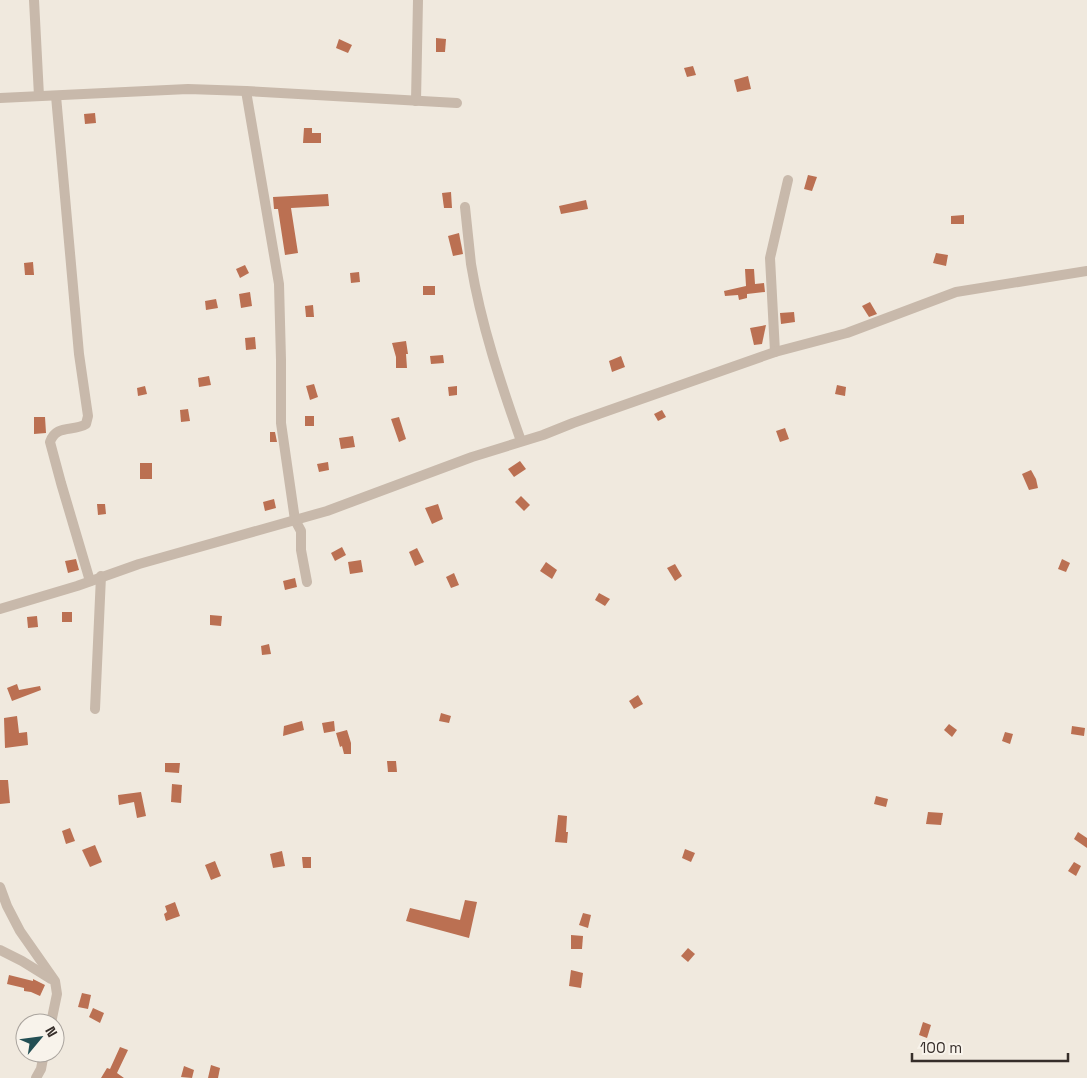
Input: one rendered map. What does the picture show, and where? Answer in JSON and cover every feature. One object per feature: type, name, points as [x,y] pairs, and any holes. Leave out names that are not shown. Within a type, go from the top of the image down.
[{"type":"street","points":[[34,0],[39,96]]},
{"type":"street","points":[[416,101],[418,0]]},
{"type":"street","points":[[0,98],[188,89],[457,103]]},
{"type":"street","points":[[246,91],[278,284],[281,423],[295,520],[301,531],[301,550],[307,582]]},
{"type":"street","points":[[56,96],[78,345],[88,416],[86,424],[80,427],[57,431],[52,435],[50,442],[60,483],[90,581]]},
{"type":"street","points":[[775,352],[770,258],[788,180]]},
{"type":"street","points":[[465,207],[472,265],[483,318],[500,381],[521,441]]},
{"type":"street","points":[[0,609],[139,564],[327,510],[472,457],[543,435],[775,352],[847,333],[956,292],[1087,271]]},
{"type":"street","points":[[95,709],[102,576]]},
{"type":"street","points":[[0,887],[20,931],[55,981],[57,994],[53,1013]]},
{"type":"street","points":[[0,950],[55,981]]},
{"type":"street","points":[[36,1078],[42,1063]]},
{"type":"building","points":[[436,38],[446,39],[445,52],[436,52]]},
{"type":"building","points":[[339,39],[352,45],[348,53],[336,48]]},
{"type":"building","points":[[693,66],[696,75],[687,77],[684,68]]},
{"type":"building","points":[[748,76],[751,89],[737,92],[734,80]]},
{"type":"building","points":[[95,113],[96,123],[85,124],[84,114]]},
{"type":"building","points":[[304,128],[312,128],[312,133],[321,133],[321,143],[303,143]]},
{"type":"building","points":[[808,175],[817,177],[812,191],[804,189]]},
{"type":"building","points":[[451,192],[452,208],[444,208],[442,193]]},
{"type":"building","points":[[328,194],[329,206],[291,208],[298,253],[285,255],[278,209],[274,209],[273,197]]},
{"type":"building","points":[[586,200],[588,209],[561,214],[559,206]]},
{"type":"building","points":[[964,215],[964,224],[951,224],[951,216]]},
{"type":"building","points":[[459,233],[463,254],[453,256],[448,236]]},
{"type":"building","points":[[936,253],[948,255],[946,266],[933,263]]},
{"type":"building","points":[[33,262],[34,275],[25,275],[24,263]]},
{"type":"building","points":[[245,265],[249,273],[240,278],[236,269]]},
{"type":"building","points":[[745,269],[754,269],[755,284],[764,283],[765,292],[747,294],[747,298],[739,300],[738,295],[725,296],[724,291],[746,286]]},
{"type":"building","points":[[359,272],[360,282],[351,283],[350,273]]},
{"type":"building","points":[[423,286],[435,286],[435,295],[423,295]]},
{"type":"building","points":[[250,292],[252,306],[241,308],[239,294]]},
{"type":"building","points":[[216,299],[218,308],[206,310],[205,301]]},
{"type":"building","points":[[870,302],[877,314],[869,317],[862,306]]},
{"type":"building","points":[[313,305],[314,317],[306,317],[305,306]]},
{"type":"building","points":[[794,312],[795,322],[781,324],[780,313]]},
{"type":"building","points":[[766,325],[762,344],[754,345],[750,328]]},
{"type":"building","points":[[255,337],[256,349],[246,350],[245,338]]},
{"type":"building","points":[[406,341],[408,354],[406,354],[407,368],[396,368],[396,357],[392,343]]},
{"type":"building","points":[[443,355],[444,363],[431,364],[430,356]]},
{"type":"building","points":[[621,356],[625,367],[612,372],[609,361]]},
{"type":"building","points":[[209,376],[211,385],[199,387],[198,378]]},
{"type":"building","points":[[314,384],[318,397],[310,400],[306,386]]},
{"type":"building","points":[[837,385],[846,387],[845,396],[835,394]]},
{"type":"building","points":[[145,386],[147,394],[138,396],[137,388]]},
{"type":"building","points":[[457,386],[457,395],[449,396],[448,387]]},
{"type":"building","points":[[188,409],[190,421],[181,422],[180,410]]},
{"type":"building","points":[[662,410],[666,417],[658,421],[654,414]]},
{"type":"building","points":[[305,416],[314,416],[314,426],[305,426]]},
{"type":"building","points":[[34,417],[45,417],[46,433],[34,434]]},
{"type":"building","points":[[399,417],[406,439],[399,442],[391,419]]},
{"type":"building","points":[[785,428],[789,439],[780,442],[776,431]]},
{"type":"building","points":[[270,432],[275,432],[277,442],[270,442]]},
{"type":"building","points":[[353,436],[355,447],[341,449],[339,438]]},
{"type":"building","points":[[520,461],[526,469],[514,477],[508,469]]},
{"type":"building","points":[[328,462],[329,470],[319,472],[317,464]]},
{"type":"building","points":[[140,463],[152,463],[152,479],[140,479]]},
{"type":"building","points":[[1031,470],[1038,488],[1029,490],[1022,474]]},
{"type":"building","points":[[521,496],[530,505],[524,511],[515,502]]},
{"type":"building","points":[[274,499],[276,508],[265,511],[263,502]]},
{"type":"building","points":[[97,504],[105,504],[106,514],[98,515]]},
{"type":"building","points":[[438,504],[443,519],[432,524],[425,508]]},
{"type":"building","points":[[342,547],[346,555],[335,561],[331,553]]},
{"type":"building","points":[[417,548],[424,562],[415,566],[409,552]]},
{"type":"building","points":[[76,559],[79,570],[68,573],[65,561]]},
{"type":"building","points":[[1062,559],[1070,563],[1066,572],[1058,569]]},
{"type":"building","points":[[361,560],[363,572],[350,574],[348,562]]},
{"type":"building","points":[[546,562],[557,570],[552,579],[540,571]]},
{"type":"building","points":[[675,564],[682,576],[675,581],[667,568]]},
{"type":"building","points":[[454,573],[459,585],[451,588],[446,577]]},
{"type":"building","points":[[295,578],[297,587],[285,590],[283,581]]},
{"type":"building","points":[[599,593],[610,599],[605,606],[595,600]]},
{"type":"building","points":[[62,612],[72,612],[72,622],[62,622]]},
{"type":"building","points":[[210,615],[222,616],[221,626],[210,625]]},
{"type":"building","points":[[37,616],[38,627],[28,628],[27,617]]},
{"type":"building","points":[[269,644],[271,654],[262,655],[261,646]]},
{"type":"building","points":[[17,684],[19,690],[40,686],[41,690],[12,701],[7,688]]},
{"type":"building","points":[[638,695],[643,704],[634,709],[629,701]]},
{"type":"building","points":[[441,713],[451,716],[449,723],[439,721]]},
{"type":"building","points":[[17,716],[19,733],[27,732],[28,745],[5,748],[4,718]]},
{"type":"building","points":[[302,721],[304,730],[283,736],[284,726]]},
{"type":"building","points":[[334,721],[335,731],[324,733],[322,723]]},
{"type":"building","points":[[949,724],[957,730],[952,737],[944,730]]},
{"type":"building","points":[[1072,726],[1085,728],[1084,736],[1071,734]]},
{"type":"building","points":[[347,730],[351,743],[351,754],[344,754],[336,733]]},
{"type":"building","points":[[1005,732],[1013,734],[1010,744],[1002,741]]},
{"type":"building","points":[[387,761],[396,761],[397,772],[388,772]]},
{"type":"building","points":[[165,763],[180,763],[179,773],[165,772]]},
{"type":"building","points":[[0,780],[8,780],[10,803],[0,804]]},
{"type":"building","points":[[172,784],[182,785],[181,803],[171,802]]},
{"type":"building","points":[[141,792],[146,816],[137,818],[134,802],[119,805],[118,795]]},
{"type":"building","points":[[876,796],[888,799],[886,807],[874,804]]},
{"type":"building","points":[[928,812],[943,813],[941,825],[926,824]]},
{"type":"building","points":[[558,815],[567,816],[567,843],[555,842]]},
{"type":"building","points":[[70,828],[75,841],[66,844],[62,831]]},
{"type":"building","points":[[1078,832],[1087,838],[1087,848],[1074,839]]},
{"type":"building","points":[[95,845],[102,862],[90,867],[82,850]]},
{"type":"building","points":[[685,849],[695,853],[691,862],[682,858]]},
{"type":"building","points":[[282,851],[285,866],[273,868],[270,854]]},
{"type":"building","points":[[302,857],[311,857],[311,868],[303,868]]},
{"type":"building","points":[[215,861],[221,876],[211,880],[205,865]]},
{"type":"building","points":[[1074,862],[1081,866],[1076,876],[1068,871]]},
{"type":"building","points":[[465,900],[477,902],[469,938],[406,921],[410,908],[460,920]]},
{"type":"building","points":[[175,902],[180,916],[166,921],[164,914],[167,912],[165,906]]},
{"type":"building","points":[[583,913],[591,915],[588,928],[579,925]]},
{"type":"building","points":[[571,935],[583,936],[582,949],[571,949]]},
{"type":"building","points":[[688,948],[695,954],[688,962],[681,956]]},
{"type":"building","points":[[571,970],[583,973],[581,988],[569,986]]},
{"type":"building","points":[[9,975],[33,981],[33,979],[45,985],[40,996],[24,991],[24,988],[7,984]]},
{"type":"building","points":[[82,993],[91,995],[88,1009],[78,1007]]},
{"type":"building","points":[[93,1008],[104,1013],[100,1023],[89,1017]]},
{"type":"building","points":[[923,1022],[931,1025],[927,1038],[919,1035]]},
{"type":"building","points":[[120,1047],[128,1050],[117,1073],[124,1078],[101,1078],[107,1068],[110,1069]]},
{"type":"building","points":[[211,1065],[220,1068],[218,1078],[208,1078]]},
{"type":"building","points":[[184,1066],[194,1070],[192,1078],[181,1077]]}]
